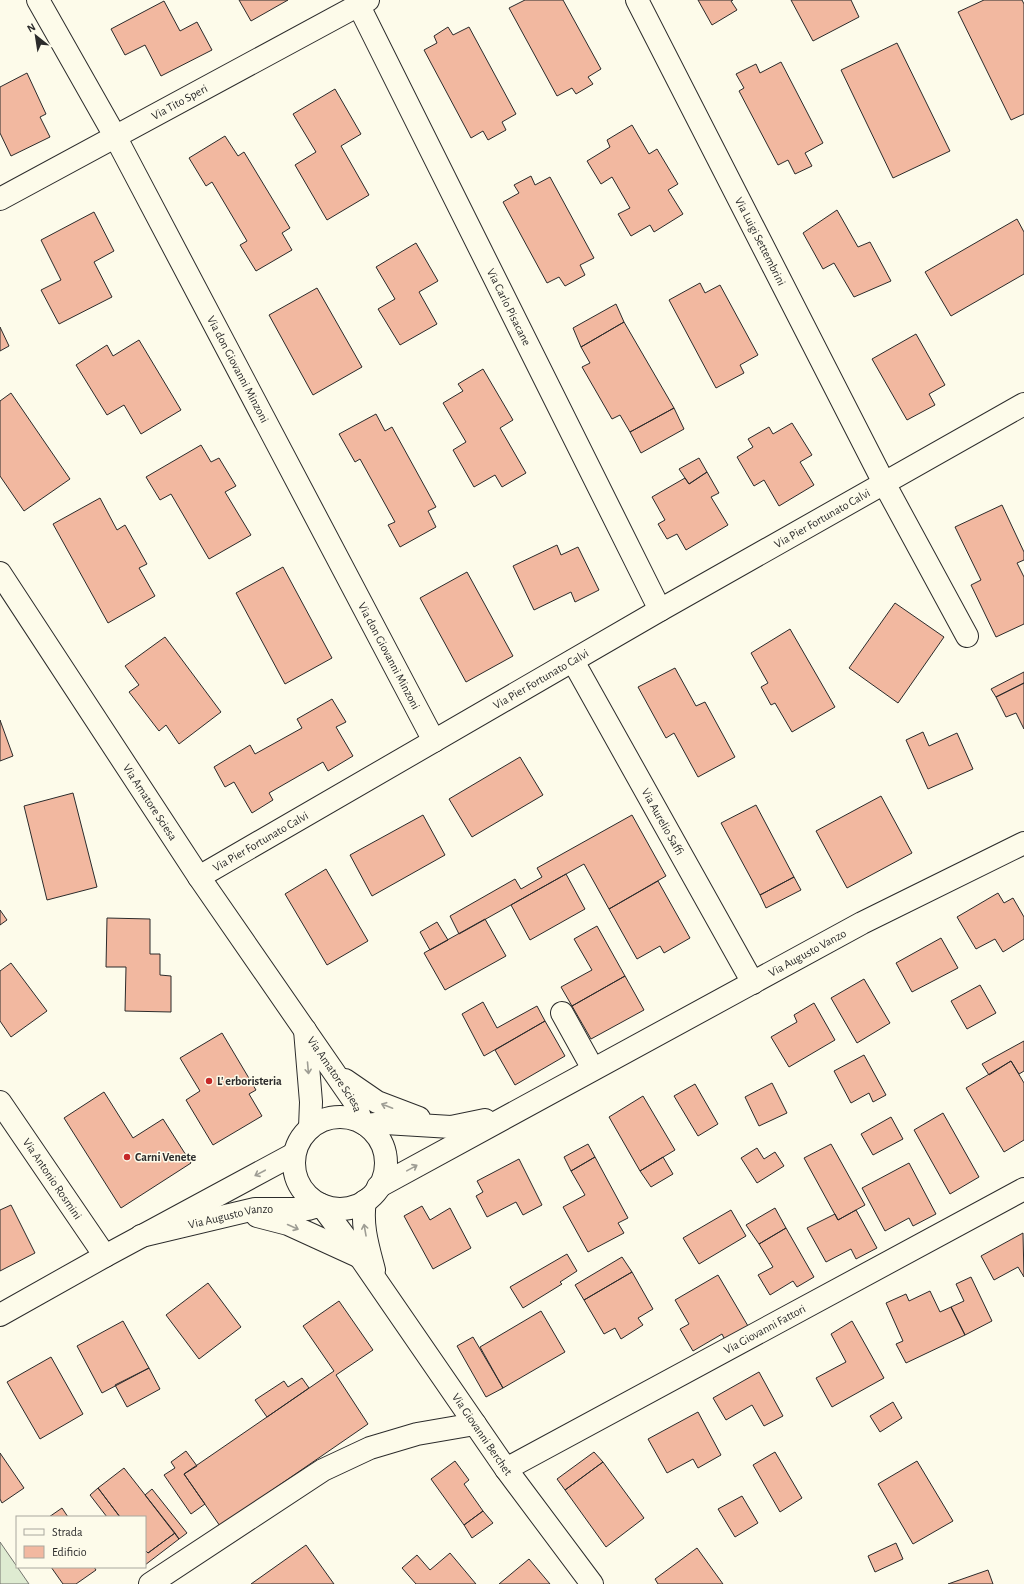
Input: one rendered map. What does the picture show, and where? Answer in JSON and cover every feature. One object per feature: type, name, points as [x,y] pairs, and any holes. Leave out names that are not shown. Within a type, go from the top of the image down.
[{"type":"street","name":"Via don Giovanni Minzoni","points":[[38,0],[115,136],[434,741]]},
{"type":"street","name":"Via Luigi Settembrini","points":[[637,0],[884,483]]},
{"type":"street","name":"Via Tito Speri","points":[[0,199],[361,2]]},
{"type":"street","name":"Via Carlo Pisacane","points":[[361,2],[660,610]]},
{"type":"street","name":"Via Pier Fortunato Calvi","points":[[199,877],[660,610],[1024,404]]},
{"type":"street","name":"Via Pier Fortunato Calvi","points":[[884,483],[968,636]]},
{"type":"street","name":"Via Amatore Sciesa","points":[[0,573],[199,877],[356,1104],[364,1123]]},
{"type":"street","name":"Via Aurelio Saffi","points":[[573,661],[753,983]]},
{"type":"street","name":"Via Augusto Vanzo","points":[[506,1116],[451,1127],[364,1123],[350,1118],[336,1117],[322,1120],[310,1128],[300,1139],[294,1154],[294,1170],[299,1184],[308,1197],[321,1205],[336,1208],[351,1207],[506,1116],[862,923],[1024,844]]},
{"type":"street","points":[[562,1013],[593,1069]]},
{"type":"street","name":"Via Amatore Sciesa","points":[[305,1029],[311,1102],[310,1128]]},
{"type":"street","points":[[332,1069],[352,1086],[377,1102],[420,1119],[451,1127]]},
{"type":"street","name":"Via Antonio Rosmini","points":[[0,1102],[105,1256]]},
{"type":"street","points":[[364,1123],[377,1136],[383,1148],[386,1161],[384,1175],[371,1194]]},
{"type":"street","name":"Via Augusto Vanzo","points":[[0,1314],[294,1154]]},
{"type":"street","name":"Via Giovanni Fattori","points":[[506,1469],[1024,1189]]},
{"type":"street","name":"Via Giovanni Berchet","points":[[371,1194],[363,1216],[364,1228],[376,1281]]},
{"type":"street","name":"Via Augusto Vanzo","points":[[141,1236],[242,1212],[275,1208],[308,1209],[321,1205]]},
{"type":"street","name":"Via Giovanni Berchet","points":[[321,1205],[360,1257],[506,1469],[592,1584]]},
{"type":"street","points":[[242,1212],[288,1224],[360,1257]]},
{"type":"street","points":[[150,1584],[323,1470],[370,1448],[417,1434],[474,1424]]},
{"type":"green space","points":[[0,1542],[16,1565],[16,1568],[18,1568],[29,1584],[0,1584]]},
{"type":"building","points":[[239,0],[288,0],[251,21]]},
{"type":"building","points":[[525,0],[563,0],[601,69],[588,77],[593,84],[576,94],[572,88],[557,96],[509,8]]},
{"type":"building","points":[[698,0],[733,0],[731,1],[737,10],[712,25]]},
{"type":"building","points":[[791,0],[851,0],[859,17],[813,41]]},
{"type":"building","points":[[984,0],[1022,0],[1024,4],[1024,114],[1011,120],[958,12]]},
{"type":"building","points":[[164,1],[180,31],[197,22],[212,50],[161,76],[145,45],[125,55],[111,29]]},
{"type":"building","points":[[448,27],[453,35],[469,27],[516,114],[502,122],[506,130],[488,140],[483,131],[471,138],[424,50],[437,43],[434,36]]},
{"type":"building","points":[[897,43],[950,151],[893,178],[841,70]]},
{"type":"building","points":[[781,62],[823,143],[805,153],[812,166],[795,174],[788,160],[778,165],[739,91],[744,88],[736,74],[756,64],[760,73]]},
{"type":"building","points":[[27,73],[46,114],[40,117],[50,137],[11,156],[0,133],[0,87]]},
{"type":"building","points":[[335,89],[361,134],[341,146],[369,195],[327,220],[295,165],[316,152],[293,114]]},
{"type":"building","points":[[632,125],[649,154],[657,149],[678,184],[668,190],[683,214],[654,232],[650,225],[631,236],[618,214],[630,208],[612,177],[601,184],[587,161],[610,147],[607,140]]},
{"type":"building","points":[[225,136],[238,156],[244,152],[290,228],[282,233],[292,250],[256,271],[240,245],[247,241],[212,182],[206,186],[189,158]]},
{"type":"building","points":[[531,176],[535,185],[550,177],[594,258],[580,265],[585,275],[565,286],[559,277],[547,283],[503,202],[519,193],[514,185]]},
{"type":"building","points":[[837,210],[858,247],[870,242],[891,281],[854,297],[834,263],[823,269],[803,233]]},
{"type":"building","points":[[94,212],[114,251],[94,262],[112,297],[59,324],[41,290],[61,280],[41,240]]},
{"type":"building","points":[[1017,219],[1024,232],[1024,274],[951,316],[925,272]]},
{"type":"building","points":[[416,243],[438,281],[419,292],[437,324],[400,345],[378,309],[395,299],[376,267]]},
{"type":"building","points":[[700,283],[705,293],[720,285],[758,355],[740,365],[744,373],[716,388],[669,300]]},
{"type":"building","points":[[317,288],[362,367],[313,395],[269,315]]},
{"type":"building","points":[[616,304],[624,322],[581,347],[573,328]]},
{"type":"building","points":[[624,322],[674,408],[630,432],[620,415],[612,419],[582,367],[590,363],[581,347]]},
{"type":"building","points":[[0,327],[9,346],[0,351]]},
{"type":"building","points":[[916,334],[945,385],[929,394],[935,405],[907,420],[872,359]]},
{"type":"building","points":[[139,340],[181,410],[141,434],[124,405],[107,415],[76,365],[107,345],[113,356]]},
{"type":"building","points":[[483,369],[513,420],[500,428],[526,473],[502,487],[495,475],[474,487],[453,450],[466,442],[443,403],[463,391],[458,384]]},
{"type":"building","points":[[11,393],[70,479],[24,511],[0,476],[0,401]]},
{"type":"building","points":[[674,408],[684,429],[641,453],[630,432]]},
{"type":"building","points":[[376,414],[385,431],[392,427],[436,507],[428,511],[436,527],[400,547],[388,525],[395,522],[360,459],[355,462],[339,434]]},
{"type":"building","points":[[792,423],[812,455],[800,462],[814,485],[779,506],[764,480],[754,486],[737,457],[753,447],[748,439],[769,427],[773,434]]},
{"type":"building","points":[[201,445],[211,462],[219,458],[236,486],[225,492],[251,535],[209,559],[171,494],[160,500],[146,477]]},
{"type":"building","points":[[699,458],[707,472],[689,484],[679,469]]},
{"type":"building","points":[[707,472],[719,493],[711,497],[728,525],[686,550],[677,534],[667,539],[658,524],[665,520],[652,497],[685,478],[689,484]]},
{"type":"building","points":[[100,498],[117,530],[125,525],[147,564],[139,568],[155,596],[108,623],[53,524]]},
{"type":"building","points":[[1002,505],[1024,552],[1024,560],[1017,563],[1024,577],[1024,624],[996,637],[971,585],[981,580],[955,527]]},
{"type":"building","points":[[557,545],[561,555],[578,547],[599,590],[575,602],[571,592],[534,610],[513,566]]},
{"type":"building","points":[[283,567],[332,658],[285,684],[236,593]]},
{"type":"building","points":[[467,572],[513,656],[466,682],[420,598]]},
{"type":"building","points":[[895,603],[944,637],[898,703],[849,668]]},
{"type":"building","points":[[790,629],[835,707],[792,732],[775,703],[771,705],[761,687],[768,683],[751,653]]},
{"type":"building","points":[[165,637],[221,712],[179,744],[166,725],[159,731],[129,692],[139,685],[125,666]]},
{"type":"building","points":[[675,668],[696,706],[705,702],[735,757],[698,777],[674,733],[666,738],[638,687]]},
{"type":"building","points":[[1024,672],[1024,683],[996,697],[991,689]]},
{"type":"building","points":[[1024,683],[1024,729],[1016,713],[1006,717],[996,697]]},
{"type":"building","points":[[332,699],[346,722],[336,727],[353,756],[328,771],[323,762],[269,793],[273,800],[252,813],[234,782],[225,787],[214,767],[250,745],[255,754],[302,728],[297,719]]},
{"type":"building","points":[[0,720],[13,756],[0,761]]},
{"type":"building","points":[[923,732],[929,746],[957,733],[973,769],[928,789],[906,740]]},
{"type":"building","points":[[520,757],[543,795],[472,837],[449,799]]},
{"type":"building","points":[[73,793],[97,887],[47,900],[24,806]]},
{"type":"building","points":[[881,796],[912,853],[847,888],[816,831]]},
{"type":"building","points":[[756,805],[794,877],[760,895],[721,823]]},
{"type":"building","points":[[423,815],[445,855],[372,896],[350,855]]},
{"type":"building","points":[[632,815],[666,876],[609,909],[584,864],[459,934],[450,916],[515,879],[521,889],[542,877],[537,868]]},
{"type":"building","points":[[326,869],[368,941],[327,965],[285,894]]},
{"type":"building","points":[[566,874],[585,909],[530,940],[511,905]]},
{"type":"building","points":[[794,877],[801,890],[766,908],[760,895]]},
{"type":"building","points":[[658,881],[690,938],[664,953],[660,946],[637,959],[609,909]]},
{"type":"building","points":[[998,893],[1004,903],[1013,898],[1024,917],[1024,939],[1003,952],[995,939],[976,949],[957,917]]},
{"type":"building","points":[[0,910],[7,920],[0,925]]},
{"type":"building","points":[[107,918],[150,919],[150,954],[160,954],[160,975],[171,976],[171,1012],[125,1011],[126,967],[106,967]]},
{"type":"building","points":[[485,919],[506,956],[445,990],[424,953]]},
{"type":"building","points":[[437,922],[448,940],[430,950],[420,932]]},
{"type":"building","points":[[597,926],[625,976],[572,1006],[561,987],[592,970],[574,939]]},
{"type":"building","points":[[941,938],[958,968],[912,992],[896,963]]},
{"type":"building","points":[[11,963],[47,1011],[11,1037],[0,1021],[0,971]]},
{"type":"building","points":[[625,976],[644,1010],[591,1039],[572,1006]]},
{"type":"building","points":[[864,979],[890,1023],[857,1043],[831,998]]},
{"type":"building","points":[[980,985],[996,1013],[967,1029],[951,1001]]},
{"type":"building","points":[[483,1002],[497,1028],[537,1006],[545,1021],[484,1056],[462,1014]]},
{"type":"building","points":[[814,1003],[835,1040],[789,1067],[771,1037],[797,1022],[794,1015]]},
{"type":"building","points":[[545,1021],[565,1056],[515,1085],[495,1050]]},
{"type":"building","points":[[222,1033],[256,1090],[249,1094],[262,1116],[213,1145],[186,1100],[200,1091],[180,1058]]},
{"type":"building","points":[[1024,1041],[1024,1071],[1019,1074],[1011,1061],[989,1075],[982,1064]]},
{"type":"building","points":[[864,1055],[886,1095],[873,1102],[869,1093],[851,1103],[834,1071]]},
{"type":"building","points":[[1011,1061],[1024,1083],[1024,1140],[1004,1152],[966,1088]]},
{"type":"building","points":[[772,1083],[787,1113],[759,1126],[745,1097]]},
{"type":"building","points":[[695,1084],[718,1124],[698,1136],[674,1096]]},
{"type":"building","points":[[104,1092],[133,1138],[163,1119],[191,1163],[121,1208],[64,1118]]},
{"type":"building","points":[[643,1096],[675,1150],[640,1171],[609,1117]]},
{"type":"building","points":[[943,1113],[979,1177],[950,1194],[914,1130]]},
{"type":"building","points":[[891,1117],[903,1139],[873,1155],[861,1134]]},
{"type":"building","points":[[588,1144],[595,1157],[571,1171],[564,1157]]},
{"type":"building","points":[[831,1144],[865,1205],[838,1220],[804,1158]]},
{"type":"building","points":[[757,1148],[764,1159],[775,1152],[784,1166],[757,1183],[741,1158]]},
{"type":"building","points":[[595,1157],[628,1218],[618,1223],[624,1233],[588,1252],[563,1207],[585,1195],[571,1171]]},
{"type":"building","points":[[663,1157],[673,1174],[651,1187],[640,1171]]},
{"type":"building","points":[[519,1159],[542,1205],[523,1215],[516,1202],[487,1217],[476,1196],[483,1192],[477,1181]]},
{"type":"building","points":[[909,1163],[936,1214],[913,1226],[909,1218],[885,1231],[862,1188]]},
{"type":"building","points":[[11,1205],[35,1253],[0,1271],[0,1210]]},
{"type":"building","points":[[422,1206],[430,1220],[450,1208],[471,1248],[433,1269],[404,1216]]},
{"type":"building","points":[[775,1208],[786,1228],[759,1244],[746,1225]]},
{"type":"building","points":[[731,1210],[746,1236],[699,1264],[683,1238]]},
{"type":"building","points":[[856,1210],[877,1248],[856,1259],[851,1249],[826,1262],[807,1228],[835,1214],[838,1220]]},
{"type":"building","points":[[786,1228],[814,1277],[797,1287],[793,1281],[770,1295],[758,1275],[773,1267],[759,1244]]},
{"type":"building","points":[[1023,1233],[1024,1277],[1018,1267],[994,1280],[981,1256]]},
{"type":"building","points":[[567,1254],[577,1271],[560,1282],[562,1284],[523,1308],[510,1287]]},
{"type":"building","points":[[622,1257],[632,1272],[584,1300],[575,1285]]},
{"type":"building","points":[[632,1272],[653,1309],[638,1318],[643,1325],[621,1339],[615,1328],[604,1334],[584,1300]]},
{"type":"building","points":[[718,1275],[748,1326],[725,1340],[722,1334],[693,1351],[680,1329],[689,1324],[675,1300]]},
{"type":"building","points":[[971,1277],[992,1321],[965,1335],[951,1307],[964,1301],[956,1284]]},
{"type":"building","points":[[208,1283],[241,1327],[199,1359],[166,1315]]},
{"type":"building","points":[[930,1291],[940,1312],[951,1307],[965,1335],[906,1363],[896,1344],[903,1341],[886,1303],[906,1294],[909,1301]]},
{"type":"building","points":[[339,1301],[373,1350],[336,1375],[368,1424],[220,1526],[184,1474],[334,1371],[303,1326]]},
{"type":"building","points":[[541,1311],[565,1352],[503,1388],[480,1347]]},
{"type":"building","points":[[123,1321],[149,1368],[102,1393],[77,1346]]},
{"type":"building","points":[[852,1321],[884,1378],[832,1407],[816,1378],[846,1362],[831,1334]]},
{"type":"building","points":[[473,1337],[503,1388],[486,1397],[457,1346]]},
{"type":"building","points":[[51,1357],[83,1414],[40,1439],[7,1382]]},
{"type":"building","points":[[149,1368],[160,1389],[127,1407],[115,1385]]},
{"type":"building","points":[[759,1372],[783,1416],[764,1426],[752,1405],[726,1420],[713,1398]]},
{"type":"building","points":[[302,1378],[309,1388],[267,1417],[255,1400],[284,1381],[288,1387]]},
{"type":"building","points":[[893,1402],[902,1418],[880,1432],[870,1416]]},
{"type":"building","points":[[698,1412],[721,1455],[698,1468],[693,1459],[667,1473],[648,1439]]},
{"type":"building","points":[[186,1451],[197,1466],[184,1474],[205,1504],[191,1514],[164,1475],[175,1468],[171,1462]]},
{"type":"building","points":[[594,1452],[603,1462],[565,1490],[557,1479]]},
{"type":"building","points":[[775,1452],[802,1498],[780,1512],[753,1465]]},
{"type":"building","points":[[0,1453],[24,1488],[2,1503],[0,1499]]},
{"type":"building","points":[[455,1461],[469,1480],[464,1484],[483,1511],[464,1525],[431,1479]]},
{"type":"building","points":[[917,1461],[953,1521],[913,1544],[878,1484]]},
{"type":"building","points":[[603,1462],[644,1518],[606,1547],[565,1490]]},
{"type":"building","points":[[124,1468],[175,1533],[148,1553],[146,1551],[146,1516],[119,1516],[98,1488]]},
{"type":"building","points":[[98,1488],[119,1516],[106,1516],[90,1495]]},
{"type":"building","points":[[152,1489],[187,1533],[179,1539],[145,1495]]},
{"type":"building","points":[[742,1496],[758,1523],[735,1537],[718,1509]]},
{"type":"building","points":[[62,1508],[67,1516],[50,1516]]},
{"type":"building","points":[[483,1511],[493,1523],[472,1538],[464,1525]]},
{"type":"building","points":[[175,1533],[179,1539],[146,1564],[146,1551],[148,1553]]},
{"type":"building","points":[[896,1543],[903,1559],[875,1572],[868,1556]]},
{"type":"building","points":[[306,1545],[334,1584],[251,1584]]},
{"type":"building","points":[[697,1548],[723,1584],[658,1584],[655,1579]]},
{"type":"building","points":[[450,1553],[476,1584],[416,1584],[402,1568],[417,1555],[430,1570]]},
{"type":"building","points":[[529,1559],[550,1584],[499,1584]]},
{"type":"building","points":[[52,1568],[95,1568],[96,1570],[76,1584],[63,1584]]},
{"type":"building","points":[[988,1570],[993,1584],[948,1584]]},
{"type":"place","name":"L' erboristeria","points":[[209,1081]]},
{"type":"place","name":"Carni Venete","points":[[127,1157]]}]
